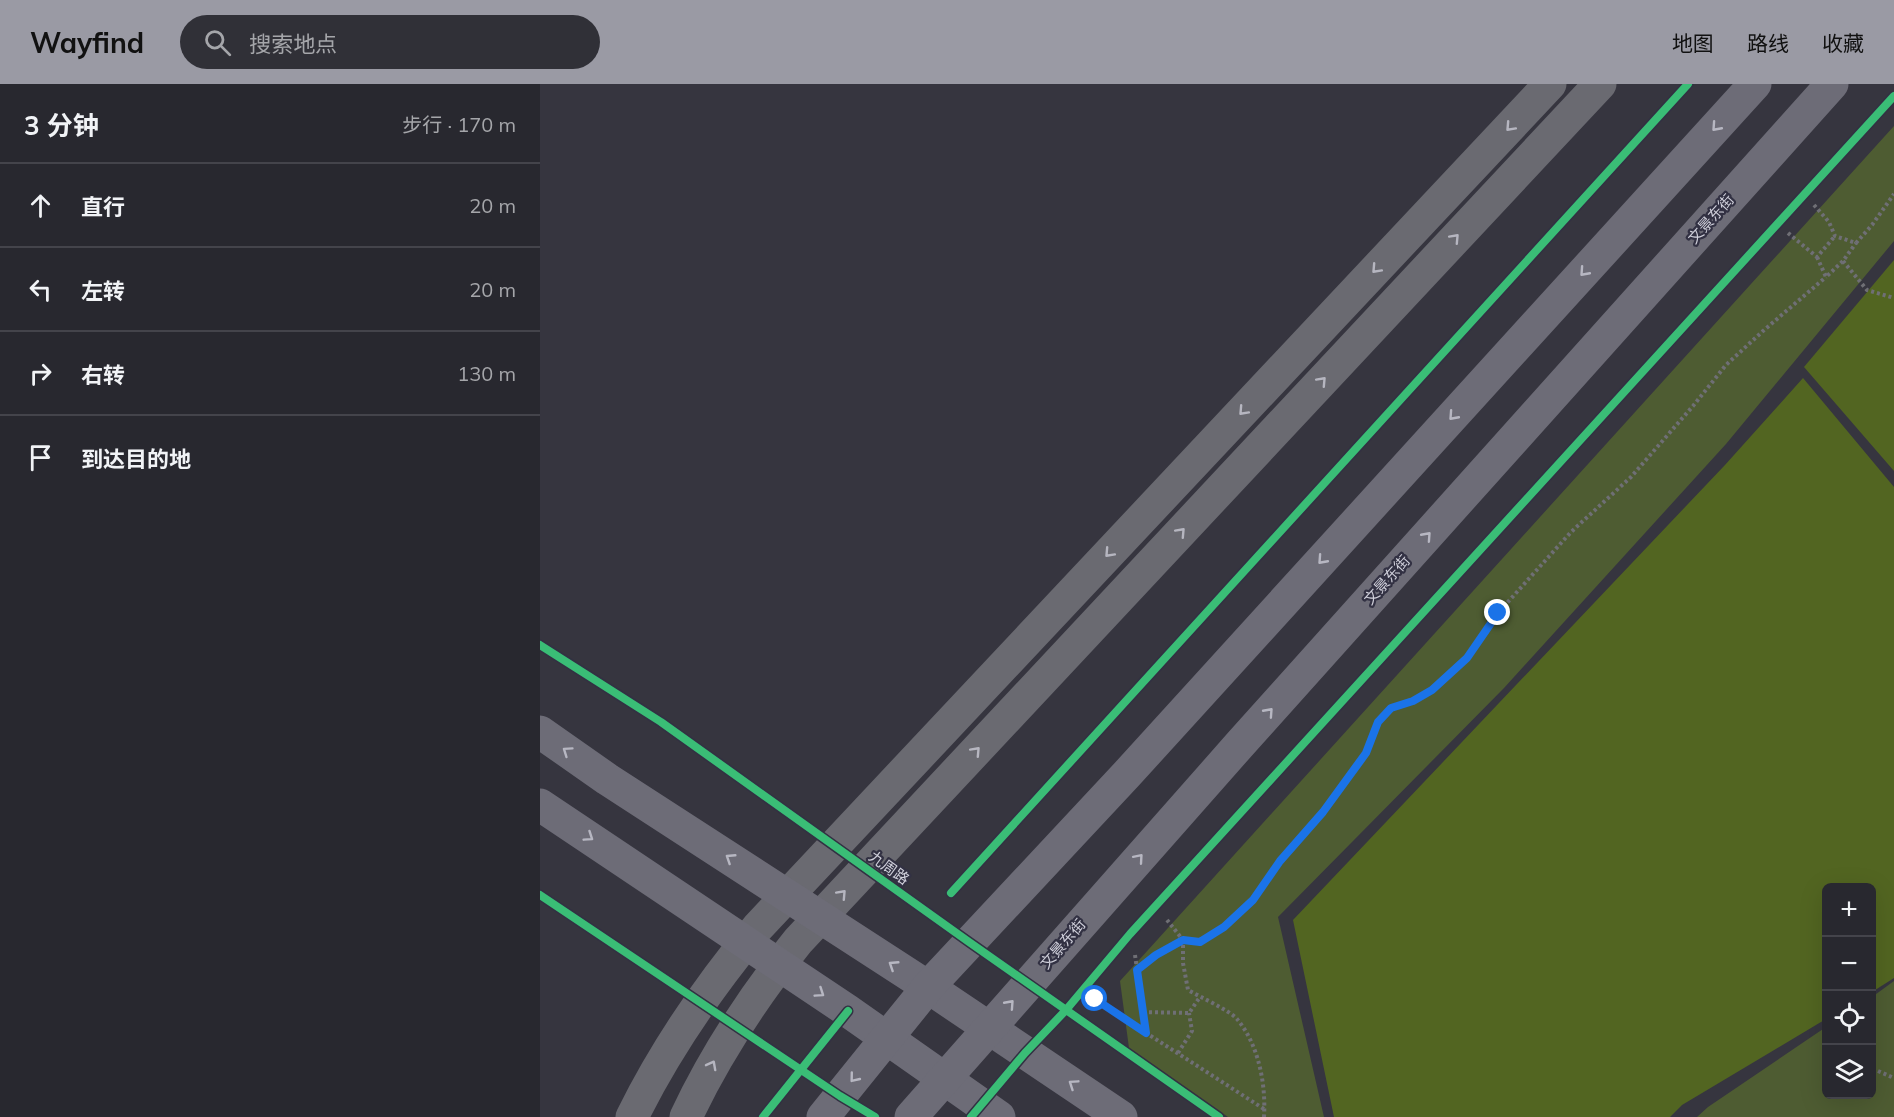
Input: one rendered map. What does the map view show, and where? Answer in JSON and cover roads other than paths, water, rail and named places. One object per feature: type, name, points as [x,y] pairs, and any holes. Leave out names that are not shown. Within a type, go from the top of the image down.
[{"type":"main road","points":[[823,1117],[928,987],[1127,774],[1755,84]]},
{"type":"main road","name":"文景东街","points":[[910,1117],[1240,743],[1832,84]]},
{"type":"main road","points":[[540,732],[607,779],[928,987],[1121,1117]]},
{"type":"main road","points":[[540,805],[848,1011],[999,1117]]},
{"type":"street","points":[[632,1117],[667,1052],[695,1008],[725,966],[758,927],[1550,84]]},
{"type":"street","points":[[686,1117],[717,1056],[742,1016],[798,941],[1600,84]]}]
